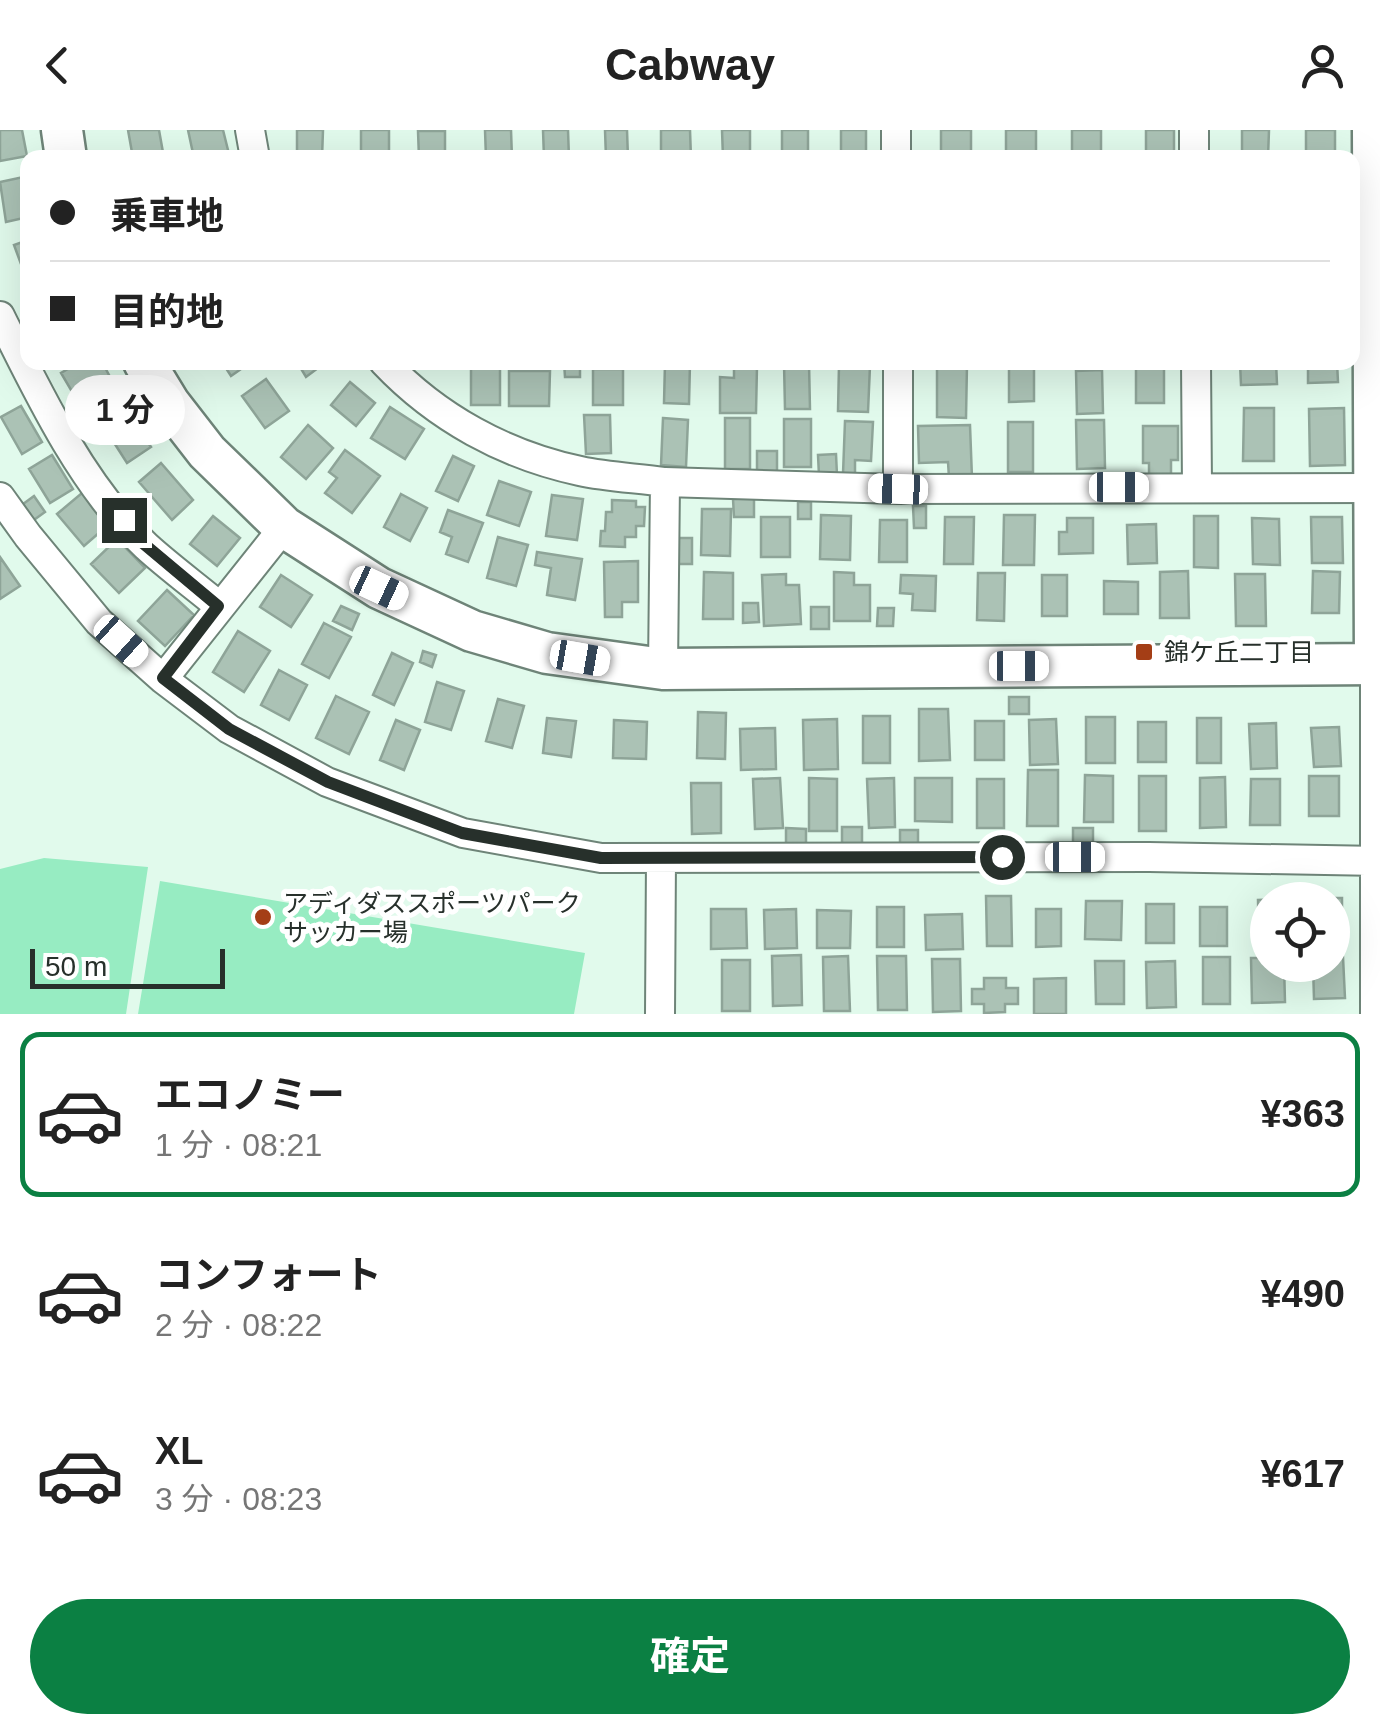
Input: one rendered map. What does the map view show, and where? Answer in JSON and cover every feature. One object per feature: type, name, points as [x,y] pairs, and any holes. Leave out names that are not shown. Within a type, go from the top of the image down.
[{"type":"street","points":[[1373,130],[1378,862],[1375,1014]]},
{"type":"street","points":[[0,316],[20,356]]},
{"type":"street","points":[[27,370],[85,471],[144,544],[218,606]]},
{"type":"street","points":[[149,370],[206,452],[284,527],[379,588],[472,631],[547,653],[663,669],[1377,664]]},
{"type":"street","points":[[394,370],[455,421],[510,451],[584,472],[665,482],[898,489],[1373,488]]},
{"type":"street","points":[[898,370],[898,489]]},
{"type":"street","points":[[1196,370],[1196,486]]},
{"type":"street","points":[[663,669],[665,482]]},
{"type":"street","points":[[0,496],[100,622],[229,729],[328,782],[462,833],[601,858],[1149,857],[1378,862]]},
{"type":"street","points":[[163,678],[284,527]]},
{"type":"street","points":[[660,1014],[661,858]]},
{"type":"green space","points":[[44,858],[148,867],[126,1014],[0,1014],[0,869]]},
{"type":"green space","name":"アディダススポーツパーク サッカー場","points":[[160,881],[585,953],[574,1014],[138,1014]]},
{"type":"building","points":[[0,130],[22,130],[26,150],[20,150],[20,157],[0,161]]},
{"type":"building","points":[[128,130],[159,130],[163,150],[132,150]]},
{"type":"building","points":[[188,130],[223,130],[228,150],[192,150]]},
{"type":"building","points":[[297,130],[323,130],[322,150],[297,150]]},
{"type":"building","points":[[361,130],[389,130],[389,150],[361,150]]},
{"type":"building","points":[[485,130],[511,130],[512,150],[486,150]]},
{"type":"building","points":[[543,130],[568,130],[569,150],[544,150]]},
{"type":"building","points":[[605,130],[627,130],[628,150],[606,150]]},
{"type":"building","points":[[661,130],[690,130],[691,150],[661,150]]},
{"type":"building","points":[[722,130],[750,130],[750,150],[723,150]]},
{"type":"building","points":[[782,130],[808,130],[808,150],[782,150]]},
{"type":"building","points":[[841,130],[866,130],[866,150],[841,150]]},
{"type":"building","points":[[941,130],[971,130],[971,150],[941,150]]},
{"type":"building","points":[[1006,130],[1036,130],[1036,150],[1006,150]]},
{"type":"building","points":[[1072,130],[1101,130],[1101,150],[1072,150]]},
{"type":"building","points":[[1146,130],[1174,130],[1174,150],[1146,150]]},
{"type":"building","points":[[1242,130],[1269,130],[1268,150],[1242,150]]},
{"type":"building","points":[[1306,130],[1335,130],[1335,150],[1306,150]]},
{"type":"building","points":[[418,131],[445,131],[445,150],[419,150]]},
{"type":"building","points":[[20,178],[20,219],[6,222],[0,182]]},
{"type":"building","points":[[106,370],[116,388],[90,403],[83,390],[74,395],[61,373]]},
{"type":"building","points":[[471,370],[500,370],[500,405],[471,405]]},
{"type":"building","points":[[565,370],[580,370],[580,377],[565,377]]},
{"type":"building","points":[[593,370],[623,370],[623,405],[593,405]]},
{"type":"building","points":[[665,370],[690,370],[689,404],[664,403]]},
{"type":"building","points":[[734,370],[757,370],[756,413],[720,413],[720,377],[734,378]]},
{"type":"building","points":[[784,370],[809,370],[810,409],[785,409]]},
{"type":"building","points":[[839,370],[870,370],[868,412],[838,411]]},
{"type":"building","points":[[937,370],[967,370],[966,418],[937,417]]},
{"type":"building","points":[[1009,370],[1034,370],[1034,401],[1009,402]]},
{"type":"building","points":[[1102,370],[1103,413],[1077,414],[1076,371]]},
{"type":"building","points":[[1136,370],[1164,370],[1164,403],[1136,403]]},
{"type":"building","points":[[1240,370],[1276,370],[1277,384],[1241,385]]},
{"type":"building","points":[[1308,370],[1337,370],[1338,382],[1308,383]]},
{"type":"building","points":[[509,371],[550,371],[549,406],[509,406]]},
{"type":"building","points":[[266,379],[289,411],[265,428],[242,396]]},
{"type":"building","points":[[350,382],[375,403],[356,426],[331,405]]},
{"type":"building","points":[[21,406],[42,442],[22,454],[1,417]]},
{"type":"building","points":[[390,407],[424,429],[405,459],[371,438]]},
{"type":"building","points":[[1244,408],[1274,408],[1274,461],[1243,461]]},
{"type":"building","points":[[1344,408],[1345,465],[1310,466],[1309,409]]},
{"type":"building","points":[[127,412],[151,447],[127,463],[104,427]]},
{"type":"building","points":[[584,415],[610,415],[611,453],[586,454]]},
{"type":"building","points":[[663,418],[688,420],[686,467],[661,465]]},
{"type":"building","points":[[725,418],[750,418],[750,469],[725,469]]},
{"type":"building","points":[[784,419],[811,419],[811,467],[784,467]]},
{"type":"building","points":[[1076,420],[1104,420],[1105,468],[1077,469]]},
{"type":"building","points":[[845,421],[873,422],[871,461],[855,460],[855,474],[843,474]]},
{"type":"building","points":[[1008,422],[1033,422],[1033,472],[1008,472]]},
{"type":"building","points":[[308,425],[333,448],[306,479],[281,457]]},
{"type":"building","points":[[970,425],[972,478],[949,478],[948,462],[919,463],[918,426]]},
{"type":"building","points":[[1143,426],[1178,426],[1178,460],[1171,460],[1171,476],[1149,476],[1149,463],[1143,463]]},
{"type":"building","points":[[345,450],[380,476],[352,513],[325,493],[337,478],[329,472]]},
{"type":"building","points":[[757,451],[777,451],[777,471],[757,472]]},
{"type":"building","points":[[836,454],[837,475],[819,476],[818,455]]},
{"type":"building","points":[[52,455],[73,489],[50,503],[29,469]]},
{"type":"building","points":[[453,456],[474,466],[458,501],[436,491]]},
{"type":"building","points":[[161,463],[193,500],[172,520],[139,482]]},
{"type":"building","points":[[499,481],[531,492],[519,526],[487,515]]},
{"type":"building","points":[[82,493],[108,525],[84,546],[57,514]]},
{"type":"building","points":[[401,494],[427,508],[410,541],[384,527]]},
{"type":"building","points":[[552,495],[583,499],[577,540],[546,536]]},
{"type":"building","points":[[34,496],[45,512],[31,522],[19,507]]},
{"type":"building","points":[[754,498],[754,517],[734,517],[733,499]]},
{"type":"building","points":[[612,500],[636,501],[636,507],[645,507],[644,526],[636,526],[636,537],[625,537],[625,547],[600,546],[606,512],[612,512]]},
{"type":"building","points":[[798,502],[811,502],[811,519],[798,519]]},
{"type":"building","points":[[913,506],[926,506],[926,528],[914,528]]},
{"type":"building","points":[[702,509],[731,509],[730,556],[701,555]]},
{"type":"building","points":[[448,510],[483,523],[468,562],[446,554],[452,537],[440,532]]},
{"type":"building","points":[[821,515],[851,516],[850,560],[820,559]]},
{"type":"building","points":[[1004,515],[1035,515],[1034,565],[1003,565]]},
{"type":"building","points":[[213,516],[240,538],[217,566],[190,544]]},
{"type":"building","points":[[1194,516],[1218,516],[1218,568],[1194,567]]},
{"type":"building","points":[[761,517],[790,517],[790,557],[761,557]]},
{"type":"building","points":[[945,517],[974,517],[973,564],[944,564]]},
{"type":"building","points":[[1311,517],[1342,517],[1343,563],[1312,563]]},
{"type":"building","points":[[1067,518],[1093,518],[1093,553],[1059,554],[1059,532],[1067,532]]},
{"type":"building","points":[[1252,518],[1279,519],[1280,565],[1253,564]]},
{"type":"building","points":[[880,520],[907,520],[907,562],[879,562]]},
{"type":"building","points":[[1156,524],[1157,563],[1128,564],[1127,525]]},
{"type":"building","points":[[498,537],[528,545],[516,586],[487,578]]},
{"type":"building","points":[[675,538],[692,538],[692,564],[675,564]]},
{"type":"building","points":[[117,539],[145,568],[119,593],[91,564]]},
{"type":"building","points":[[537,552],[582,559],[575,600],[547,595],[551,568],[535,565]]},
{"type":"building","points":[[0,557],[20,586],[0,599]]},
{"type":"building","points":[[638,561],[638,602],[622,602],[622,617],[605,617],[604,562]]},
{"type":"building","points":[[1188,571],[1189,618],[1160,618],[1160,572]]},
{"type":"building","points":[[1313,571],[1340,572],[1339,613],[1312,613]]},
{"type":"building","points":[[704,572],[733,573],[733,619],[703,619]]},
{"type":"building","points":[[834,572],[854,573],[854,585],[870,585],[870,621],[834,621]]},
{"type":"building","points":[[978,573],[1005,573],[1004,621],[977,620]]},
{"type":"building","points":[[786,574],[786,585],[799,585],[801,624],[764,626],[762,575]]},
{"type":"building","points":[[1235,574],[1265,574],[1266,626],[1236,626]]},
{"type":"building","points":[[281,575],[312,595],[291,627],[260,607]]},
{"type":"building","points":[[901,575],[936,576],[935,611],[912,610],[913,594],[900,593]]},
{"type":"building","points":[[1042,575],[1067,575],[1067,616],[1042,616]]},
{"type":"building","points":[[1104,581],[1138,582],[1138,614],[1104,614]]},
{"type":"building","points":[[167,590],[194,615],[165,646],[138,621]]},
{"type":"building","points":[[743,603],[758,603],[759,622],[743,623]]},
{"type":"building","points":[[341,606],[359,614],[352,630],[333,621]]},
{"type":"building","points":[[811,607],[829,607],[829,629],[811,629]]},
{"type":"building","points":[[878,608],[894,608],[893,626],[877,626]]},
{"type":"building","points":[[324,623],[351,637],[329,678],[302,664]]},
{"type":"building","points":[[238,631],[270,651],[244,692],[213,672]]},
{"type":"building","points":[[423,651],[436,655],[432,667],[420,662]]},
{"type":"building","points":[[392,653],[413,663],[394,705],[373,695]]},
{"type":"building","points":[[279,670],[307,685],[289,720],[261,705]]},
{"type":"building","points":[[437,682],[464,691],[451,730],[425,722]]},
{"type":"building","points":[[336,696],[369,712],[349,754],[316,738]]},
{"type":"building","points":[[1009,697],[1029,697],[1029,714],[1009,714]]},
{"type":"building","points":[[498,699],[524,706],[512,748],[486,741]]},
{"type":"building","points":[[919,709],[948,709],[950,760],[919,761]]},
{"type":"building","points":[[698,712],[726,713],[725,759],[697,758]]},
{"type":"building","points":[[863,716],[890,716],[890,763],[863,763]]},
{"type":"building","points":[[1086,717],[1115,717],[1115,763],[1086,763]]},
{"type":"building","points":[[547,718],[576,721],[571,757],[543,753]]},
{"type":"building","points":[[1197,718],[1221,718],[1221,763],[1197,763]]},
{"type":"building","points":[[837,719],[838,769],[804,770],[803,720]]},
{"type":"building","points":[[1056,719],[1058,764],[1030,765],[1029,720]]},
{"type":"building","points":[[396,720],[420,730],[404,770],[380,760]]},
{"type":"building","points":[[614,720],[647,722],[646,759],[613,758]]},
{"type":"building","points":[[975,721],[1004,721],[1004,760],[975,760]]},
{"type":"building","points":[[1138,722],[1166,722],[1166,762],[1138,762]]},
{"type":"building","points":[[1276,723],[1277,768],[1251,769],[1249,724]]},
{"type":"building","points":[[1339,727],[1341,766],[1314,767],[1311,728]]},
{"type":"building","points":[[775,728],[776,769],[741,770],[740,729]]},
{"type":"building","points":[[1028,770],[1058,770],[1058,826],[1027,826]]},
{"type":"building","points":[[1085,775],[1113,776],[1113,822],[1084,822]]},
{"type":"building","points":[[1139,776],[1166,776],[1166,831],[1139,831]]},
{"type":"building","points":[[1309,776],[1339,776],[1339,816],[1309,816]]},
{"type":"building","points":[[1225,777],[1226,827],[1200,828],[1200,778]]},
{"type":"building","points":[[780,778],[783,828],[755,829],[753,779]]},
{"type":"building","points":[[809,778],[837,779],[837,831],[809,831]]},
{"type":"building","points":[[894,778],[895,827],[869,828],[867,779]]},
{"type":"building","points":[[915,778],[952,778],[952,822],[915,821]]},
{"type":"building","points":[[977,779],[1004,779],[1004,828],[977,828]]},
{"type":"building","points":[[1251,779],[1280,779],[1280,825],[1250,825]]},
{"type":"building","points":[[691,783],[721,783],[721,833],[692,834]]},
{"type":"building","points":[[842,827],[862,827],[862,847],[842,847]]},
{"type":"building","points":[[786,828],[806,829],[806,847],[786,847]]},
{"type":"building","points":[[1073,828],[1093,828],[1093,847],[1073,847]]},
{"type":"building","points":[[900,830],[918,830],[918,847],[900,847]]},
{"type":"building","points":[[986,896],[1011,896],[1012,946],[987,946]]},
{"type":"building","points":[[1086,901],[1122,901],[1121,940],[1085,939]]},
{"type":"building","points":[[1146,904],[1174,904],[1174,943],[1146,943]]},
{"type":"building","points":[[877,907],[904,907],[904,947],[877,947]]},
{"type":"building","points":[[1200,907],[1227,907],[1227,946],[1200,946]]},
{"type":"building","points":[[711,909],[746,909],[747,948],[711,949]]},
{"type":"building","points":[[796,909],[797,948],[765,949],[764,910]]},
{"type":"building","points":[[1036,909],[1061,909],[1061,946],[1036,947]]},
{"type":"building","points":[[817,910],[851,911],[850,948],[817,948]]},
{"type":"building","points":[[962,914],[963,949],[926,950],[925,915]]},
{"type":"building","points":[[801,955],[802,1005],[773,1006],[772,956]]},
{"type":"building","points":[[848,956],[850,1011],[824,1011],[823,957]]},
{"type":"building","points":[[877,956],[906,956],[907,1010],[878,1010]]},
{"type":"building","points":[[1203,957],[1230,957],[1230,1004],[1203,1004]]},
{"type":"building","points":[[932,959],[960,959],[961,1011],[933,1012]]},
{"type":"building","points":[[722,960],[750,960],[750,1011],[722,1011]]},
{"type":"building","points":[[1095,961],[1124,961],[1124,1004],[1096,1004]]},
{"type":"building","points":[[1175,961],[1176,1007],[1147,1008],[1146,962]]},
{"type":"building","points":[[984,978],[1006,978],[1006,988],[1018,988],[1018,1004],[1005,1004],[1005,1012],[984,1013],[984,1004],[972,1004],[972,989],[984,989]]},
{"type":"building","points":[[1066,978],[1066,1014],[1034,1014],[1034,979]]},
{"type":"building","points":[[1252,982],[1284,982],[1285,1002],[1252,1003]]},
{"type":"building","points":[[1314,982],[1344,982],[1345,998],[1314,999]]},
{"type":"place","name":"錦ケ丘二丁目","points":[[1144,652]]},
{"type":"place","name":"アディダススポーツパーク サッカー場","points":[[263,917]]},
{"type":"route","points":[[124,520],[144,544],[218,606],[163,678],[229,729],[328,782],[462,833],[601,858],[1002,857]]}]
